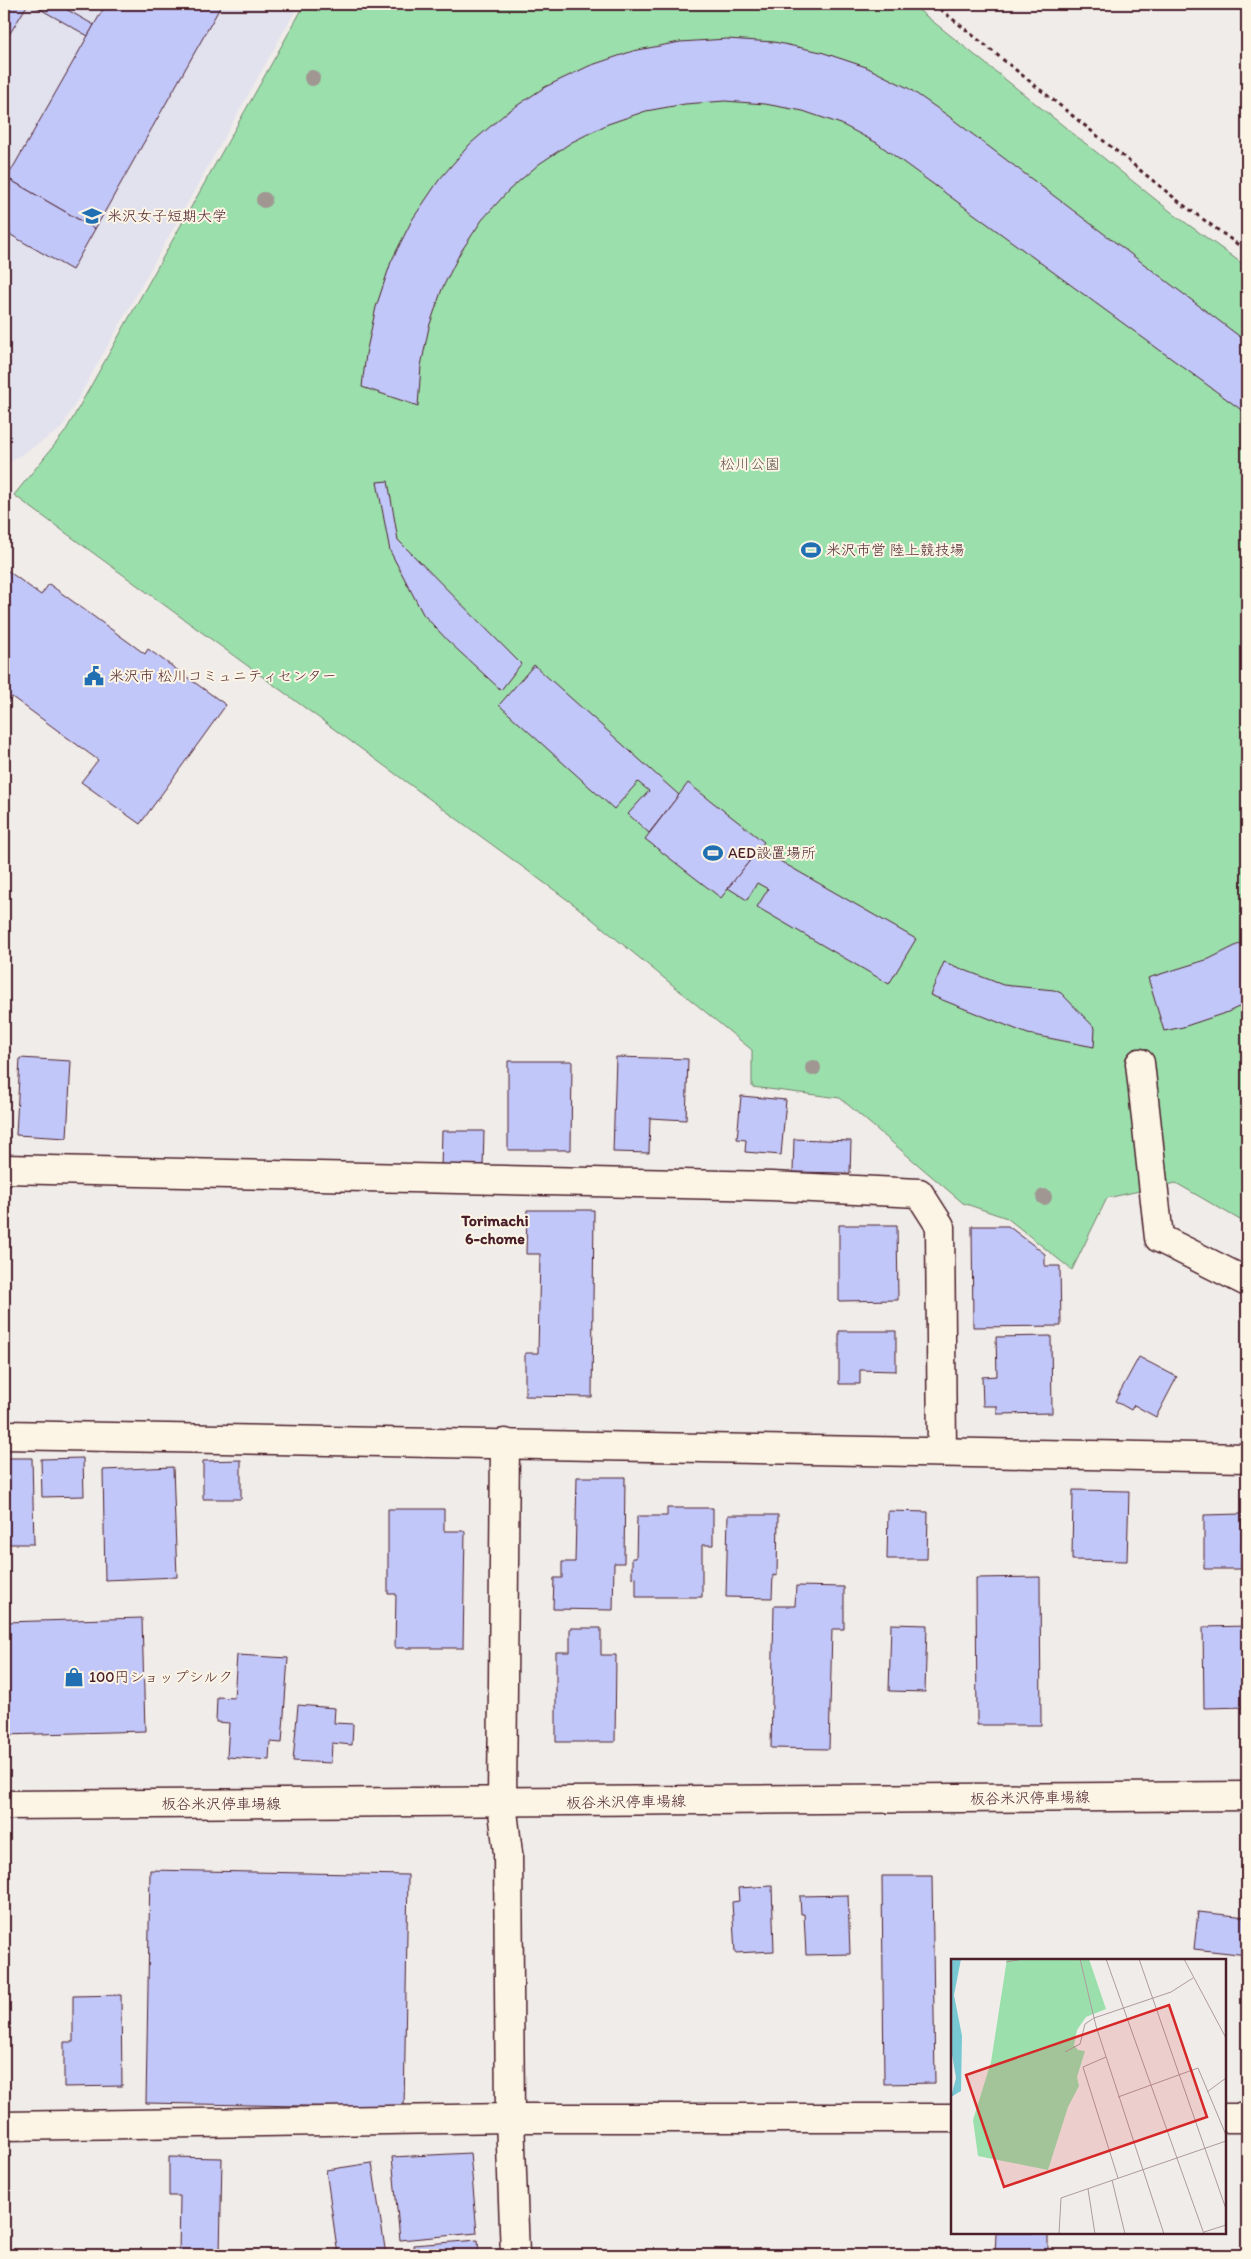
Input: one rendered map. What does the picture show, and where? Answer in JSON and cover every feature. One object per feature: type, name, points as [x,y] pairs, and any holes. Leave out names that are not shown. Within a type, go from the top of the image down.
[{"type":"street","points":[[1140,1063],[1159,1238],[1247,1282]]},
{"type":"street","points":[[4,1169],[771,1186],[919,1193],[940,1226],[942,1451]]},
{"type":"street","points":[[4,1435],[1247,1458]]},
{"type":"street","points":[[505,1443],[502,1803],[508,1853],[510,2118],[515,2255]]},
{"type":"street","name":"板谷米沢停車場線","points":[[4,1805],[502,1803],[1247,1796]]},
{"type":"street","points":[[4,2126],[510,2118],[951,2118]]},
{"type":"street","points":[[1226,2118],[1247,2118]]},
{"type":"path","points":[[934,4],[1182,204],[1247,251]]},
{"type":"shaded area","name":"米沢女子短期大学","points":[[4,4],[299,4],[61,429],[4,466]]},
{"type":"green space","name":"松川公園","points":[[305,4],[911,4],[1175,215],[1247,267],[1247,1224],[1176,1183],[1107,1198],[1072,1270],[1007,1218],[963,1203],[840,1098],[752,1087],[752,1050],[576,906],[14,495],[65,432]]},
{"type":"building","points":[[4,4],[28,4],[4,43]]},
{"type":"building","points":[[31,4],[57,4],[94,25],[88,36]]},
{"type":"building","points":[[106,4],[222,4],[95,229],[7,178]]},
{"type":"building","points":[[727,39],[774,42],[821,52],[866,67],[908,88],[947,115],[1247,342],[1247,414],[877,143],[841,124],[803,111],[765,104],[725,101],[685,104],[646,111],[608,124],[572,142],[539,164],[509,190],[482,220],[460,253],[442,289],[429,327],[421,366],[418,406],[362,387],[366,354],[376,307],[391,262],[412,220],[439,180],[470,144],[506,113],[545,87],[589,66],[633,51],[680,42]]},
{"type":"building","points":[[7,178],[95,229],[72,270],[4,231],[4,185]]},
{"type":"building","points":[[388,481],[398,540],[521,664],[501,690],[448,641],[423,614],[390,551],[377,482]]},
{"type":"building","name":"米沢市 松川コミュニティセンター","points":[[4,568],[41,595],[49,584],[145,654],[148,649],[226,705],[140,824],[81,782],[98,760],[12,697],[4,708]]},
{"type":"building","points":[[534,665],[679,795],[649,833],[628,814],[649,791],[638,782],[614,809],[499,705]]},
{"type":"building","points":[[688,783],[764,842],[721,898],[645,839]]},
{"type":"building","points":[[759,849],[916,939],[889,984],[757,907],[768,889],[757,883],[747,900],[728,888]]},
{"type":"building","points":[[1247,940],[1247,1003],[1228,1012],[1183,1027],[1164,1031],[1148,978],[1209,959]]},
{"type":"building","points":[[944,962],[1003,985],[1054,990],[1061,993],[1095,1028],[1094,1047],[1028,1034],[930,995]]},
{"type":"building","points":[[616,1057],[688,1059],[686,1120],[650,1118],[649,1153],[613,1152]]},
{"type":"building","points":[[20,1058],[71,1061],[67,1138],[16,1135]]},
{"type":"building","points":[[508,1061],[572,1061],[571,1150],[508,1150]]},
{"type":"building","points":[[741,1096],[786,1100],[781,1155],[745,1152],[746,1140],[737,1139]]},
{"type":"building","points":[[442,1131],[484,1131],[483,1168],[441,1168]]},
{"type":"building","points":[[794,1139],[851,1141],[850,1173],[793,1172]]},
{"type":"building","points":[[527,1210],[594,1210],[592,1397],[525,1396],[525,1353],[538,1353],[540,1254],[526,1254]]},
{"type":"building","points":[[839,1225],[897,1225],[898,1300],[839,1301]]},
{"type":"building","points":[[972,1226],[1008,1226],[1045,1254],[1045,1266],[1060,1266],[1061,1326],[973,1327]]},
{"type":"building","points":[[839,1331],[896,1331],[896,1371],[860,1370],[860,1384],[839,1384]]},
{"type":"building","points":[[1051,1336],[1052,1413],[997,1414],[997,1406],[983,1406],[982,1377],[997,1376],[996,1337]]},
{"type":"building","points":[[1139,1357],[1177,1377],[1156,1417],[1134,1405],[1131,1410],[1115,1401]]},
{"type":"building","points":[[4,1458],[32,1458],[34,1544],[4,1544]]},
{"type":"building","points":[[83,1458],[84,1496],[42,1497],[41,1459]]},
{"type":"building","points":[[241,1460],[241,1499],[203,1499],[203,1461]]},
{"type":"building","points":[[173,1467],[177,1577],[105,1580],[103,1470]]},
{"type":"building","points":[[577,1477],[625,1477],[624,1563],[614,1563],[613,1610],[553,1609],[554,1578],[562,1578],[562,1562],[575,1562]]},
{"type":"building","points":[[1073,1490],[1129,1491],[1127,1561],[1072,1560]]},
{"type":"building","points":[[667,1508],[713,1508],[713,1545],[702,1545],[702,1597],[636,1597],[636,1577],[632,1578],[632,1558],[636,1558],[637,1516],[667,1516]]},
{"type":"building","points":[[388,1509],[444,1509],[444,1531],[465,1531],[463,1648],[395,1648],[396,1594],[388,1594]]},
{"type":"building","points":[[888,1511],[928,1512],[927,1559],[887,1559]]},
{"type":"building","points":[[1242,1514],[1241,1569],[1204,1569],[1204,1515]]},
{"type":"building","points":[[728,1515],[778,1515],[777,1576],[773,1575],[772,1598],[726,1597]]},
{"type":"building","points":[[1040,1577],[1041,1725],[977,1725],[976,1578]]},
{"type":"building","points":[[796,1586],[844,1587],[844,1629],[832,1629],[829,1749],[771,1748],[774,1606],[795,1606]]},
{"type":"building","name":"100円ショップシルク","points":[[142,1618],[145,1731],[4,1735],[4,1622]]},
{"type":"building","points":[[891,1624],[927,1625],[925,1692],[889,1691]]},
{"type":"building","points":[[1247,1626],[1247,1707],[1204,1708],[1203,1627]]},
{"type":"building","points":[[570,1628],[601,1628],[601,1655],[616,1655],[615,1742],[556,1742],[556,1652],[570,1652]]},
{"type":"building","points":[[237,1655],[288,1658],[282,1743],[270,1742],[269,1760],[227,1757],[229,1723],[216,1722],[217,1697],[234,1698]]},
{"type":"building","points":[[298,1705],[335,1708],[334,1723],[353,1724],[352,1745],[332,1743],[331,1763],[293,1761]]},
{"type":"building","points":[[150,1870],[408,1875],[404,2108],[146,2103]]},
{"type":"building","points":[[882,1876],[932,1876],[935,2083],[884,2084]]},
{"type":"building","points":[[772,1886],[774,1951],[735,1953],[732,1902],[739,1901],[738,1888]]},
{"type":"building","points":[[848,1895],[850,1954],[806,1955],[804,1914],[801,1914],[800,1896]]},
{"type":"building","points":[[1198,1912],[1247,1917],[1247,1955],[1194,1949]]},
{"type":"building","points":[[121,1995],[122,2086],[64,2087],[64,2042],[73,2042],[73,1996]]},
{"type":"building","points":[[470,2153],[477,2233],[400,2240],[392,2157]]},
{"type":"building","points":[[169,2157],[222,2158],[220,2255],[179,2255],[180,2196],[169,2196]]},
{"type":"building","points":[[372,2163],[386,2255],[338,2255],[326,2170]]},
{"type":"building","points":[[996,2234],[1048,2234],[1048,2255],[995,2255]]},
{"type":"building","points":[[478,2240],[479,2255],[414,2255],[413,2245]]},
{"type":"place","name":"米沢女子短期大学","points":[[92,216]]},
{"type":"place","name":"米沢市営 陸上競技場","points":[[811,550]]},
{"type":"place","name":"米沢市 松川コミュニティセンター","points":[[94,676]]},
{"type":"place","name":"AED設置場所","points":[[713,853]]},
{"type":"place","name":"100円ショップシルク","points":[[74,1677]]},
{"type":"district","name":"Torimachi 6-chome","points":[[495,1229]]}]
